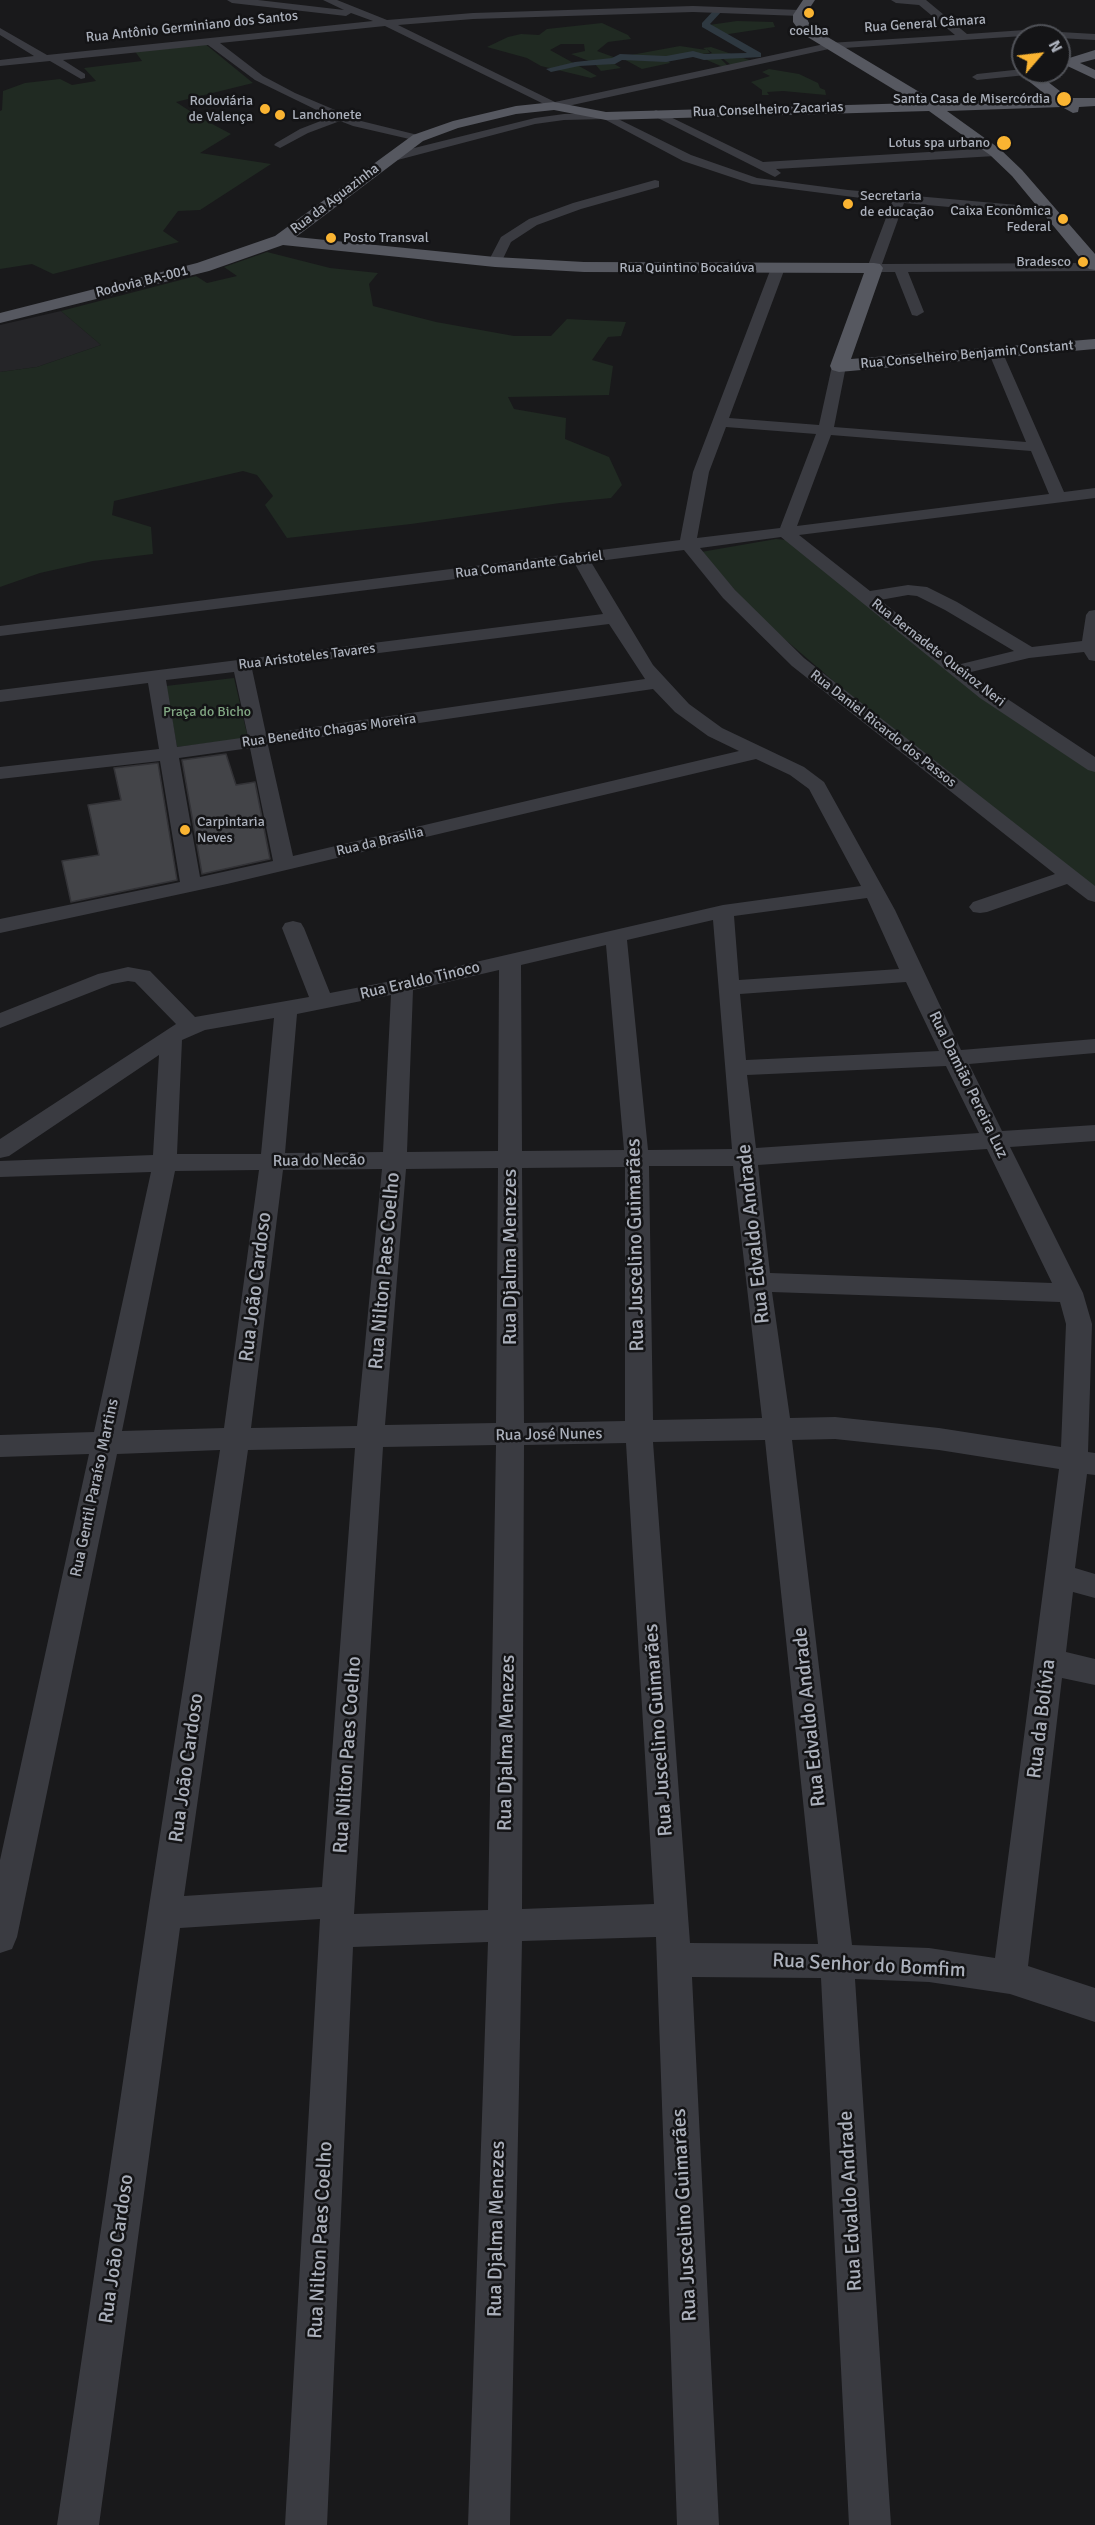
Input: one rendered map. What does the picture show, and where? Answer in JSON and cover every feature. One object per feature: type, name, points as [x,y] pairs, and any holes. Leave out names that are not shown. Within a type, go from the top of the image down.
[{"type":"main road","points":[[809,0],[800,13],[802,26],[829,46],[930,105],[995,152],[1051,212],[1095,266]]},
{"type":"main road","points":[[1071,63],[1095,54]]},
{"type":"main road","points":[[1071,67],[1095,75]]},
{"type":"main road","points":[[1041,84],[1085,117]]},
{"type":"main road","name":"Rua Conselheiro Zacarias","points":[[437,130],[500,114],[554,106],[606,116],[1095,102]]},
{"type":"main road","name":"Rua da Aguazinha","points":[[281,240],[418,138],[437,130]]},
{"type":"main road","name":"Rua Quintino Bocaiúva","points":[[281,240],[495,262],[584,267],[874,268]]},
{"type":"main road","name":"Rodovia BA-001","points":[[0,318],[222,262],[281,240]]},
{"type":"main road","points":[[839,366],[874,268]]},
{"type":"main road","name":"Rua Conselheiro Benjamin Constant","points":[[839,366],[1095,344]]},
{"type":"street","points":[[232,0],[361,14]]},
{"type":"street","points":[[328,0],[386,23],[554,106]]},
{"type":"street","points":[[896,0],[921,1],[963,36]]},
{"type":"street","points":[[577,2],[622,8],[667,10],[693,5],[800,13]]},
{"type":"street","name":"Rua Antônio Germiniano dos Santos","points":[[0,63],[386,23],[470,12],[622,8]]},
{"type":"street","points":[[0,32],[81,76]]},
{"type":"street","name":"Rua General Câmara","points":[[554,106],[829,46],[1038,33],[1095,37]]},
{"type":"street","points":[[210,40],[269,84],[340,117],[383,132],[418,138]]},
{"type":"street","points":[[977,77],[1011,74]]},
{"type":"street","points":[[656,113],[804,188]]},
{"type":"street","points":[[390,158],[548,119],[606,116],[705,165],[742,177],[804,188],[1051,212]]},
{"type":"street","points":[[280,145],[304,131],[340,117]]},
{"type":"street","points":[[437,130],[459,140]]},
{"type":"street","points":[[759,166],[995,152]]},
{"type":"street","points":[[495,262],[506,240],[533,222],[577,206],[655,184]]},
{"type":"street","points":[[874,268],[900,198]]},
{"type":"street","name":"Rua Quintino Bocaiúva","points":[[874,268],[1095,266]]},
{"type":"street","points":[[900,267],[917,312]]},
{"type":"street","points":[[688,544],[701,472],[778,268]]},
{"type":"street","points":[[995,351],[1058,497]]},
{"type":"street","points":[[786,533],[826,429],[839,366]]},
{"type":"street","points":[[719,422],[1036,447]]},
{"type":"street","name":"Rua Comandante Gabriel","points":[[0,631],[1095,493]]},
{"type":"street","name":"Rua Bernadete Queiroz Neri","points":[[786,533],[987,694],[1095,766]]},
{"type":"street","name":"Rua Daniel Ricardo dos Passos","points":[[688,544],[729,594],[798,662],[1095,896]]},
{"type":"street","name":"Rua Damião Pereira Luz","points":[[581,558],[614,618],[657,683],[699,721],[715,732],[797,771],[817,786],[884,910],[913,975],[1070,1293],[1079,1324],[1085,1463]]},
{"type":"street","points":[[867,597],[908,590],[921,591],[951,606],[1029,653]]},
{"type":"street","points":[[958,670],[1029,653],[1094,649],[1095,615]]},
{"type":"street","name":"Rua Aristoteles Tavares","points":[[0,696],[614,618]]},
{"type":"street","points":[[242,666],[284,864]]},
{"type":"street","points":[[156,676],[191,885]]},
{"type":"street","name":"Rua Benedito Chagas Moreira","points":[[0,773],[257,742],[657,683]]},
{"type":"street","name":"Rua da Brasilia","points":[[0,926],[284,864],[759,752]]},
{"type":"street","points":[[980,907],[1070,876]]},
{"type":"street","name":"Rua Eraldo Tinoco","points":[[0,1150],[181,1031],[214,1020],[285,1009],[402,986],[723,911],[872,891]]},
{"type":"street","name":"Rua Edvaldo Andrade","points":[[723,911],[735,1068],[758,1282],[777,1428],[837,1961],[870,2525]]},
{"type":"street","points":[[293,928],[322,1002]]},
{"type":"street","name":"Rua Juscelino Guimarães","points":[[615,936],[637,1158],[639,1433],[672,1920],[698,2525]]},
{"type":"street","name":"Rua Djalma Menezes","points":[[489,2525],[505,1926],[510,1436],[510,960]]},
{"type":"street","points":[[0,1021],[119,975],[139,975],[150,984],[181,1031]]},
{"type":"street","points":[[728,988],[913,975]]},
{"type":"street","name":"Rua Nilton Paes Coelho","points":[[306,2525],[338,1917],[370,1438],[395,1161],[402,986]]},
{"type":"street","name":"Rua João Cardoso","points":[[78,2525],[165,1912],[236,1439],[272,1162],[285,1009]]},
{"type":"street","name":"Rua Gentil Paraíso Martins","points":[[0,1937],[165,1162],[181,1031]]},
{"type":"street","points":[[735,1068],[955,1058],[1095,1046]]},
{"type":"street","name":"Rua do Necão","points":[[0,1169],[165,1162],[746,1157],[1095,1133]]},
{"type":"street","points":[[758,1282],[1070,1293]]},
{"type":"street","name":"Rua José Nunes","points":[[0,1446],[236,1439],[510,1436],[777,1428],[878,1431],[1085,1463]]},
{"type":"street","name":"Rua da Bolívia","points":[[1010,1977],[1060,1576],[1085,1463]]},
{"type":"street","points":[[1060,1576],[1095,1586]]},
{"type":"street","points":[[1049,1662],[1095,1672]]},
{"type":"street","points":[[165,1912],[338,1917],[505,1926],[672,1920]]},
{"type":"street","name":"Rua Senhor do Bomfim","points":[[674,1960],[837,1961],[930,1965],[1010,1977],[1095,2005]]},
{"type":"shaded area","points":[[61,311],[101,345],[37,367],[0,372],[0,325]]},
{"type":"green space","points":[[737,21],[773,22],[775,27],[722,35],[709,25]]},
{"type":"green space","points":[[602,23],[628,35],[631,39],[608,42],[597,51],[619,59],[606,59],[621,68],[601,71],[594,63],[571,54],[585,51],[584,44],[561,44],[550,50],[597,76],[591,78],[541,66],[527,58],[487,47],[508,37],[521,34],[539,35],[547,29]]},
{"type":"green space","points":[[204,43],[253,83],[176,102],[231,134],[200,153],[271,164],[200,210],[178,211],[163,231],[179,242],[53,274],[32,264],[0,269],[0,111],[2,110],[3,91],[25,83],[60,79],[72,85],[96,81],[84,68],[142,61],[134,50]]},
{"type":"green space","points":[[680,46],[706,50],[703,48],[711,47],[755,62],[731,65],[721,57],[732,55],[718,56],[728,66],[723,67],[700,57],[712,53],[707,49],[710,53],[667,59],[670,63],[642,69],[620,57]]},
{"type":"green space","points":[[769,69],[799,74],[818,83],[820,88],[825,90],[826,95],[783,91],[767,92],[769,95],[762,95],[762,90],[751,82],[770,76],[762,72]]},
{"type":"green space","points":[[267,252],[330,268],[378,273],[369,284],[373,306],[436,322],[514,336],[551,336],[567,319],[626,322],[621,336],[608,337],[592,360],[613,366],[609,395],[508,397],[514,409],[566,418],[565,439],[609,457],[622,485],[611,498],[287,538],[265,505],[273,496],[257,475],[243,471],[114,501],[112,515],[151,527],[153,554],[93,561],[40,573],[0,587],[0,372],[37,367],[101,345],[61,311],[196,276],[207,283],[237,276],[224,267]]},
{"type":"green space","points":[[776,539],[786,540],[1095,771],[1095,887],[872,714],[760,618],[701,552]]},
{"type":"green space","name":"Praça do Bicho","points":[[234,678],[248,738],[177,747],[166,686]]},
{"type":"building","points":[[226,754],[236,785],[255,782],[270,859],[202,874],[182,760]]},
{"type":"building","points":[[158,763],[177,880],[71,902],[62,861],[99,855],[88,805],[121,800],[114,768]]},
{"type":"waterway","points":[[718,11],[705,25],[754,53]]},
{"type":"waterway","points":[[583,64],[615,61],[620,57],[666,59],[693,54],[704,57],[758,55]]},
{"type":"waterway","points":[[551,69],[575,65]]},
{"type":"place","name":"coelba","points":[[809,13]]},
{"type":"place","name":"Santa Casa de Misercórdia","points":[[1064,99]]},
{"type":"place","name":"Rodoviária de Valença","points":[[265,109]]},
{"type":"place","name":"Lanchonete","points":[[280,115]]},
{"type":"place","name":"Lotus spa urbano","points":[[1004,143]]},
{"type":"place","name":"Secretaria de educação","points":[[848,204]]},
{"type":"place","name":"Caixa Econômica Federal","points":[[1063,219]]},
{"type":"place","name":"Posto Transval","points":[[331,238]]},
{"type":"place","name":"Bradesco","points":[[1083,262]]},
{"type":"place","name":"Carpintaria Neves","points":[[185,830]]}]
